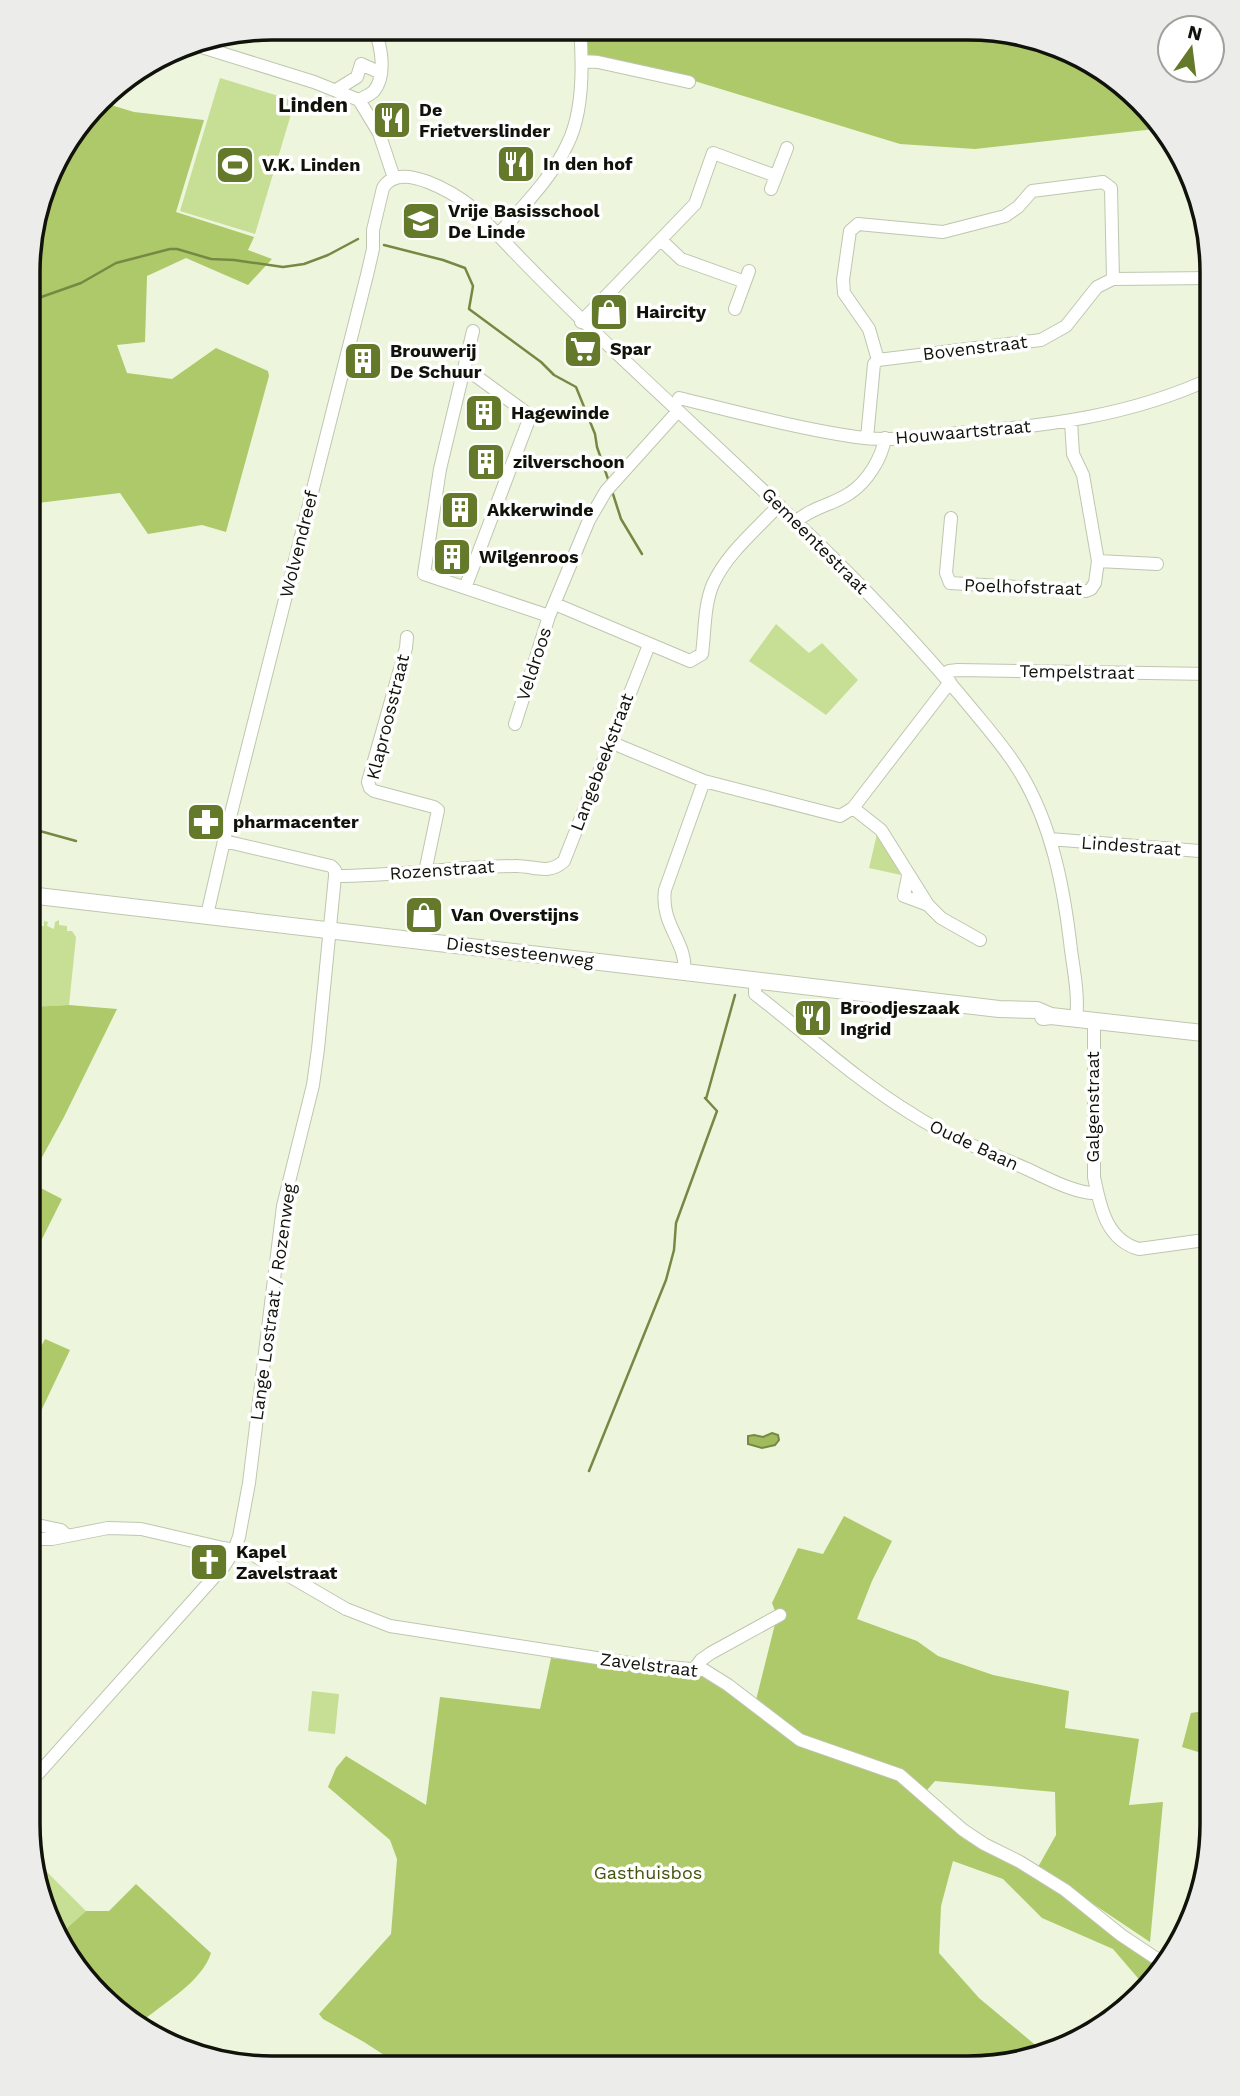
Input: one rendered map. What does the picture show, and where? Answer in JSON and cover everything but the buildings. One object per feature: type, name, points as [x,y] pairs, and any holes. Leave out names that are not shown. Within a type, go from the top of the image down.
[{"type":"main road","name":"Diestsesteenweg","points":[[40,896],[1010,1011],[1023,1008],[1051,1016],[1200,1033]]},
{"type":"street","points":[[359,100],[371,94],[379,78],[381,57],[377,40]]},
{"type":"street","points":[[498,235],[526,204],[568,144],[582,86],[581,40]]},
{"type":"street","points":[[208,49],[336,90],[359,100],[379,133],[393,175]]},
{"type":"street","points":[[583,61],[689,82]]},
{"type":"street","points":[[336,90],[357,77],[361,64],[379,78]]},
{"type":"street","points":[[771,189],[786,148]]},
{"type":"street","points":[[581,321],[695,204],[713,153],[776,176]]},
{"type":"street","name":"Gemeentestraat","points":[[393,175],[413,178],[455,194],[473,208],[581,321],[678,404],[688,421],[797,521],[904,630],[1004,749],[1032,796],[1050,839],[1067,910],[1076,1018]]},
{"type":"street","name":"Wolvendreef","points":[[207,915],[369,266],[373,230],[383,188],[393,175]]},
{"type":"street","points":[[867,438],[874,364],[878,360],[869,329],[844,293],[843,280],[850,231],[858,224],[943,232],[1005,216],[1018,207],[1032,191],[1103,182],[1111,188],[1113,279],[1200,278]]},
{"type":"street","points":[[661,240],[681,259],[747,277],[735,309]]},
{"type":"street","name":"Bovenstraat","points":[[878,360],[1041,340],[1066,326],[1097,287],[1113,279]]},
{"type":"street","points":[[473,331],[440,470],[424,574],[465,588],[552,610],[690,661],[702,654],[708,600],[713,583],[731,556],[779,505]]},
{"type":"street","points":[[465,368],[528,414],[528,422],[465,588]]},
{"type":"street","name":"Houwaartstraat","points":[[678,404],[710,407],[867,438],[885,438],[1071,421],[1142,405],[1200,383]]},
{"type":"street","name":"Veldroos","points":[[515,724],[552,610],[589,520],[606,491],[678,404]]},
{"type":"street","points":[[688,421],[701,409],[710,407]]},
{"type":"street","name":"Poelhofstraat","points":[[951,518],[946,573],[950,583],[1086,591],[1091,589],[1095,583],[1098,561],[1083,475],[1073,454],[1071,421]]},
{"type":"street","points":[[797,521],[809,512],[850,494],[859,486],[878,458],[885,438]]},
{"type":"street","name":"Poelhofstraat","points":[[1098,561],[1157,564]]},
{"type":"street","name":"Klaproosstraat","points":[[407,638],[368,782],[374,791],[438,810],[425,872]]},
{"type":"street","name":"Langebeekstraat","points":[[547,871],[557,868],[564,860],[649,645]]},
{"type":"street","name":"Tempelstraat","points":[[947,679],[949,671],[958,670],[1200,674]]},
{"type":"street","points":[[610,742],[704,781],[840,816],[853,808],[947,679]]},
{"type":"street","points":[[684,972],[685,962],[663,904],[665,890],[704,781]]},
{"type":"street","points":[[853,808],[881,830],[928,905],[941,918],[980,940]]},
{"type":"street","name":"Lindestraat","points":[[1050,839],[1200,851]]},
{"type":"street","points":[[224,841],[331,866],[335,870],[331,930]]},
{"type":"street","name":"Rozenstraat","points":[[335,876],[516,865],[547,871]]},
{"type":"street","name":"Lange Lostraat / Rozenweg","points":[[234,1550],[249,1483],[283,1206],[313,1085],[331,930]]},
{"type":"street","name":"Oude Baan","points":[[755,980],[755,995],[912,1115],[1037,1173],[1080,1191],[1097,1193]]},
{"type":"street","name":"Galgenstraat","points":[[1094,1021],[1093,1151],[1097,1193]]},
{"type":"street","points":[[1097,1193],[1114,1235],[1127,1246],[1149,1248],[1199,1241]]},
{"type":"street","points":[[40,1526],[61,1530],[67,1536]]},
{"type":"street","name":"Zavelstraat","points":[[40,1538],[131,1527],[255,1555],[346,1609],[390,1626],[642,1665],[695,1668],[715,1676],[800,1740],[900,1775],[962,1830],[1065,1891],[1121,1935],[1157,1958]]},
{"type":"street","points":[[40,1772],[224,1566],[234,1550]]},
{"type":"street","points":[[695,1668],[711,1653],[780,1615]]},
{"type":"shaded area","name":"V.K. Linden","points":[[220,78],[295,101],[255,234],[180,211]]},
{"type":"shaded area","points":[[776,624],[809,653],[822,643],[858,680],[826,715],[749,661]]},
{"type":"shaded area","points":[[877,834],[901,875],[869,868]]},
{"type":"shaded area","points":[[59,920],[59,925],[67,926],[67,931],[72,931],[76,937],[69,1005],[40,1006],[40,926],[44,926],[44,921],[54,929],[55,922]]},
{"type":"shaded area","points":[[772,1433],[778,1435],[779,1440],[775,1445],[762,1448],[748,1444],[748,1436],[763,1437]]},
{"type":"shaded area","points":[[312,1691],[339,1694],[335,1734],[308,1731]]},
{"type":"shaded area","points":[[46,1873],[86,1911],[66,1929],[58,1913]]},
{"type":"green space","points":[[584,40],[998,42],[1028,48],[1084,71],[1132,108],[1151,129],[975,149],[900,144],[678,76],[586,58]]},
{"type":"green space","points":[[112,105],[134,112],[204,120],[176,212],[254,237],[248,250],[272,259],[248,285],[186,258],[147,276],[145,342],[117,345],[127,373],[172,379],[216,348],[268,371],[269,376],[226,532],[202,525],[148,534],[120,493],[40,503],[42,242],[48,212],[71,156],[98,119]]},
{"type":"green space","points":[[69,1005],[117,1009],[40,1161],[40,1006]]},
{"type":"green space","points":[[40,1188],[62,1199],[40,1243]]},
{"type":"green space","points":[[45,1339],[70,1350],[40,1413],[40,1348]]},
{"type":"green space","name":"Gasthuisbos","points":[[844,1516],[892,1541],[857,1619],[917,1641],[938,1656],[993,1675],[1069,1691],[1065,1728],[1139,1739],[1129,1805],[1163,1802],[1150,1942],[1038,1867],[1056,1835],[1055,1792],[935,1781],[920,1798],[964,1839],[1016,1862],[1161,1954],[1139,1980],[1113,1949],[1042,1918],[1003,1879],[953,1861],[941,1906],[939,1953],[979,1998],[1035,2045],[998,2054],[968,2056],[386,2056],[323,2019],[319,2014],[391,1934],[397,1859],[390,1840],[328,1787],[336,1768],[346,1756],[426,1805],[440,1697],[540,1709],[551,1658],[708,1677],[754,1708],[777,1616],[772,1603],[798,1548],[823,1554]]},
{"type":"green space","points":[[1199,1712],[1199,1752],[1182,1747],[1191,1713]]},
{"type":"green space","points":[[136,1884],[211,1953],[200,1973],[146,2018],[108,1988],[88,1965],[66,1929],[86,1911],[109,1911]]},
{"type":"waterway","points":[[40,297],[81,283],[116,263],[170,249],[211,259],[283,267],[304,264],[358,239]]},
{"type":"waterway","points":[[384,245],[465,268],[473,286],[469,309],[541,362],[554,375],[576,387],[595,434],[608,479]]},
{"type":"waterway","points":[[613,494],[621,519],[642,554]]},
{"type":"waterway","points":[[40,831],[76,841]]},
{"type":"waterway","points":[[706,1099],[735,995]]},
{"type":"waterway","points":[[589,1471],[666,1280],[674,1250],[676,1223],[717,1111],[705,1098]]},
{"type":"place","name":"De Frietverslinder","points":[[392,120]]},
{"type":"place","name":"In den hof","points":[[516,164]]},
{"type":"place","name":"V.K. Linden","points":[[235,165]]},
{"type":"place","name":"Vrije Basisschool De Linde","points":[[421,221]]},
{"type":"place","name":"Haircity","points":[[609,312]]},
{"type":"place","name":"Spar","points":[[583,349]]},
{"type":"place","name":"Brouwerij De Schuur","points":[[363,361]]},
{"type":"place","name":"Hagewinde","points":[[484,413]]},
{"type":"place","name":"zilverschoon","points":[[486,462]]},
{"type":"place","name":"Akkerwinde","points":[[460,510]]},
{"type":"place","name":"Wilgenroos","points":[[452,557]]},
{"type":"place","name":"pharmacenter","points":[[206,822]]},
{"type":"place","name":"Van Overstijns","points":[[424,915]]},
{"type":"place","name":"Broodjeszaak Ingrid","points":[[813,1018]]},
{"type":"place","name":"Kapel Zavelstraat","points":[[209,1562]]},
{"type":"district","name":"Linden","points":[[313,105]]}]
